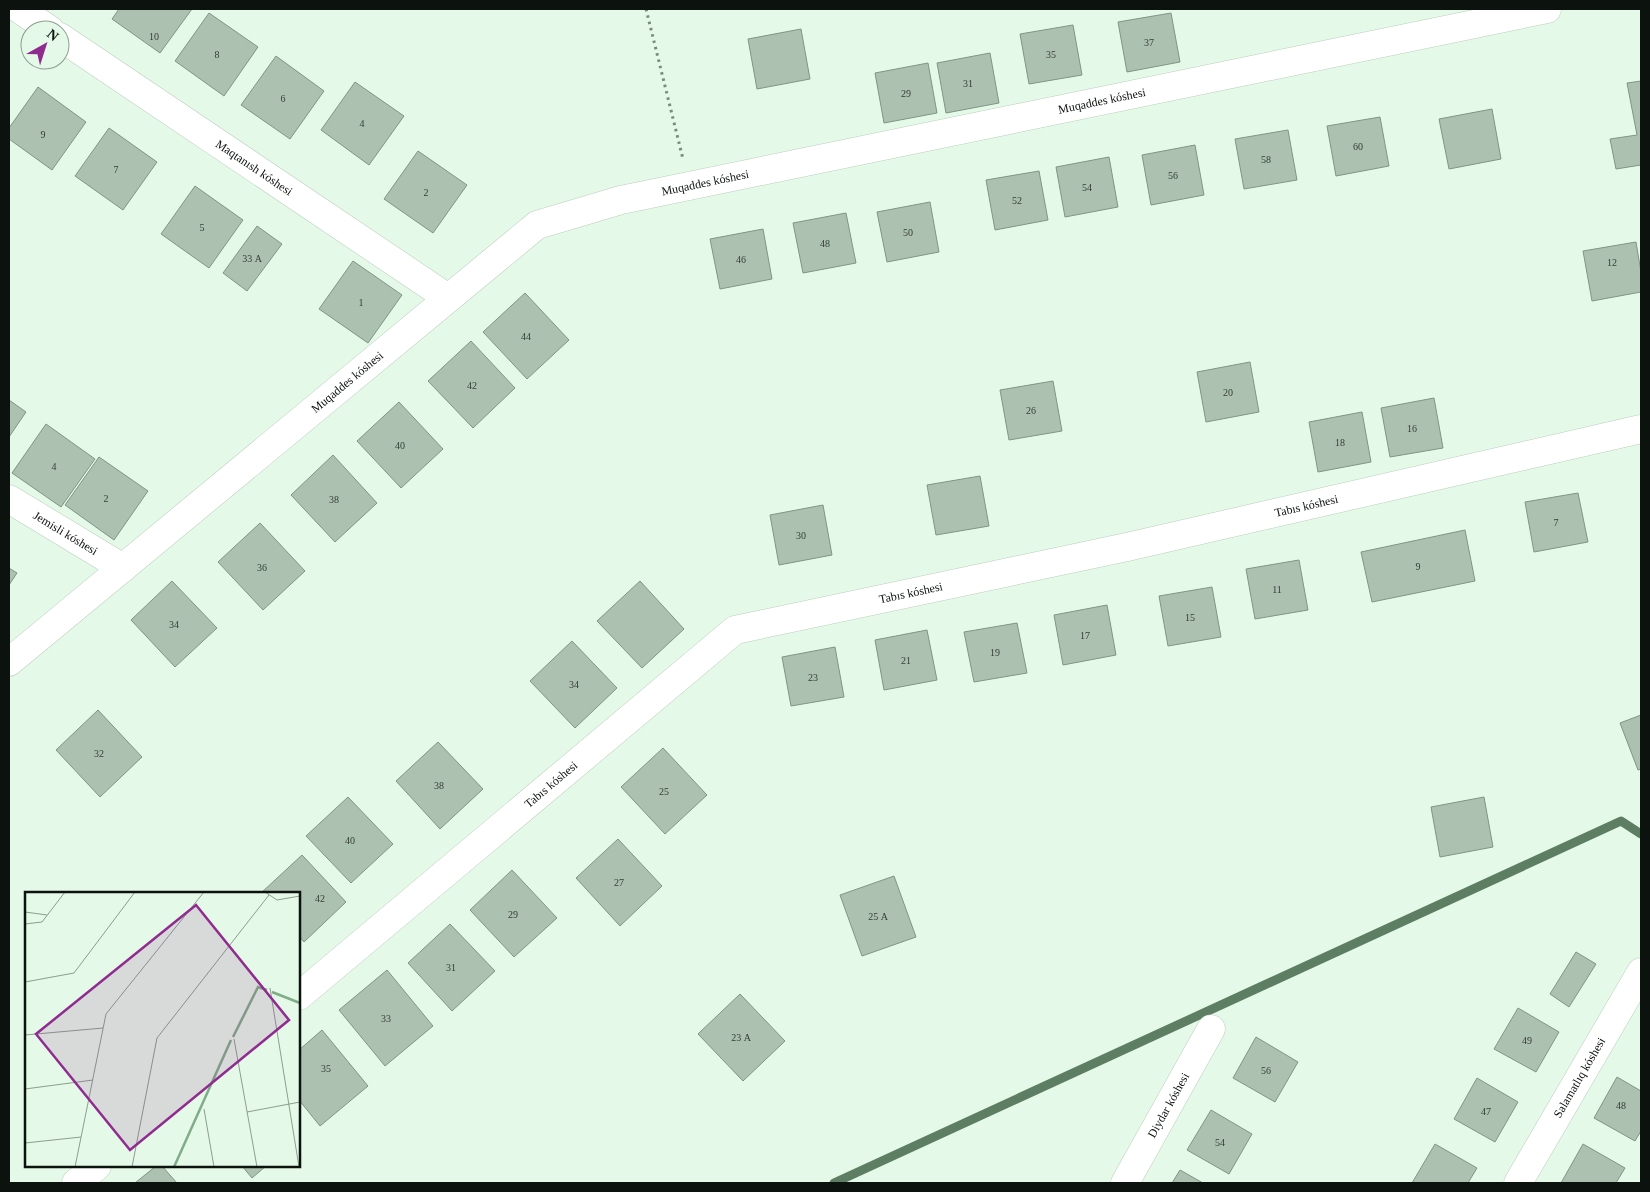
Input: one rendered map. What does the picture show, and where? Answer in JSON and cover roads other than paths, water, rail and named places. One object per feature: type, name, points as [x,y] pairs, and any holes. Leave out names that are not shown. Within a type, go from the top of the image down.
[{"type":"street","points":[[19,9],[35,20]]},
{"type":"street","name":"Muqaddes kóshesi","points":[[9,662],[537,225],[621,200],[1547,9]]},
{"type":"street","name":"Maqtanısh kóshesi","points":[[70,44],[448,298]]},
{"type":"street","name":"Tabıs kóshesi","points":[[300,995],[735,630],[1127,547],[1641,430]]},
{"type":"street","name":"Jemisli kóshesi","points":[[9,499],[123,568]]},
{"type":"street","name":"Salamatlıq kóshesi","points":[[1518,1183],[1641,972]]},
{"type":"street","name":"Diydar kóshesi","points":[[1125,1183],[1211,1029]]},
{"type":"street","points":[[76,1183],[95,1167]]},
{"type":"waterway","points":[[834,1183],[1621,821],[1641,834]]}]
